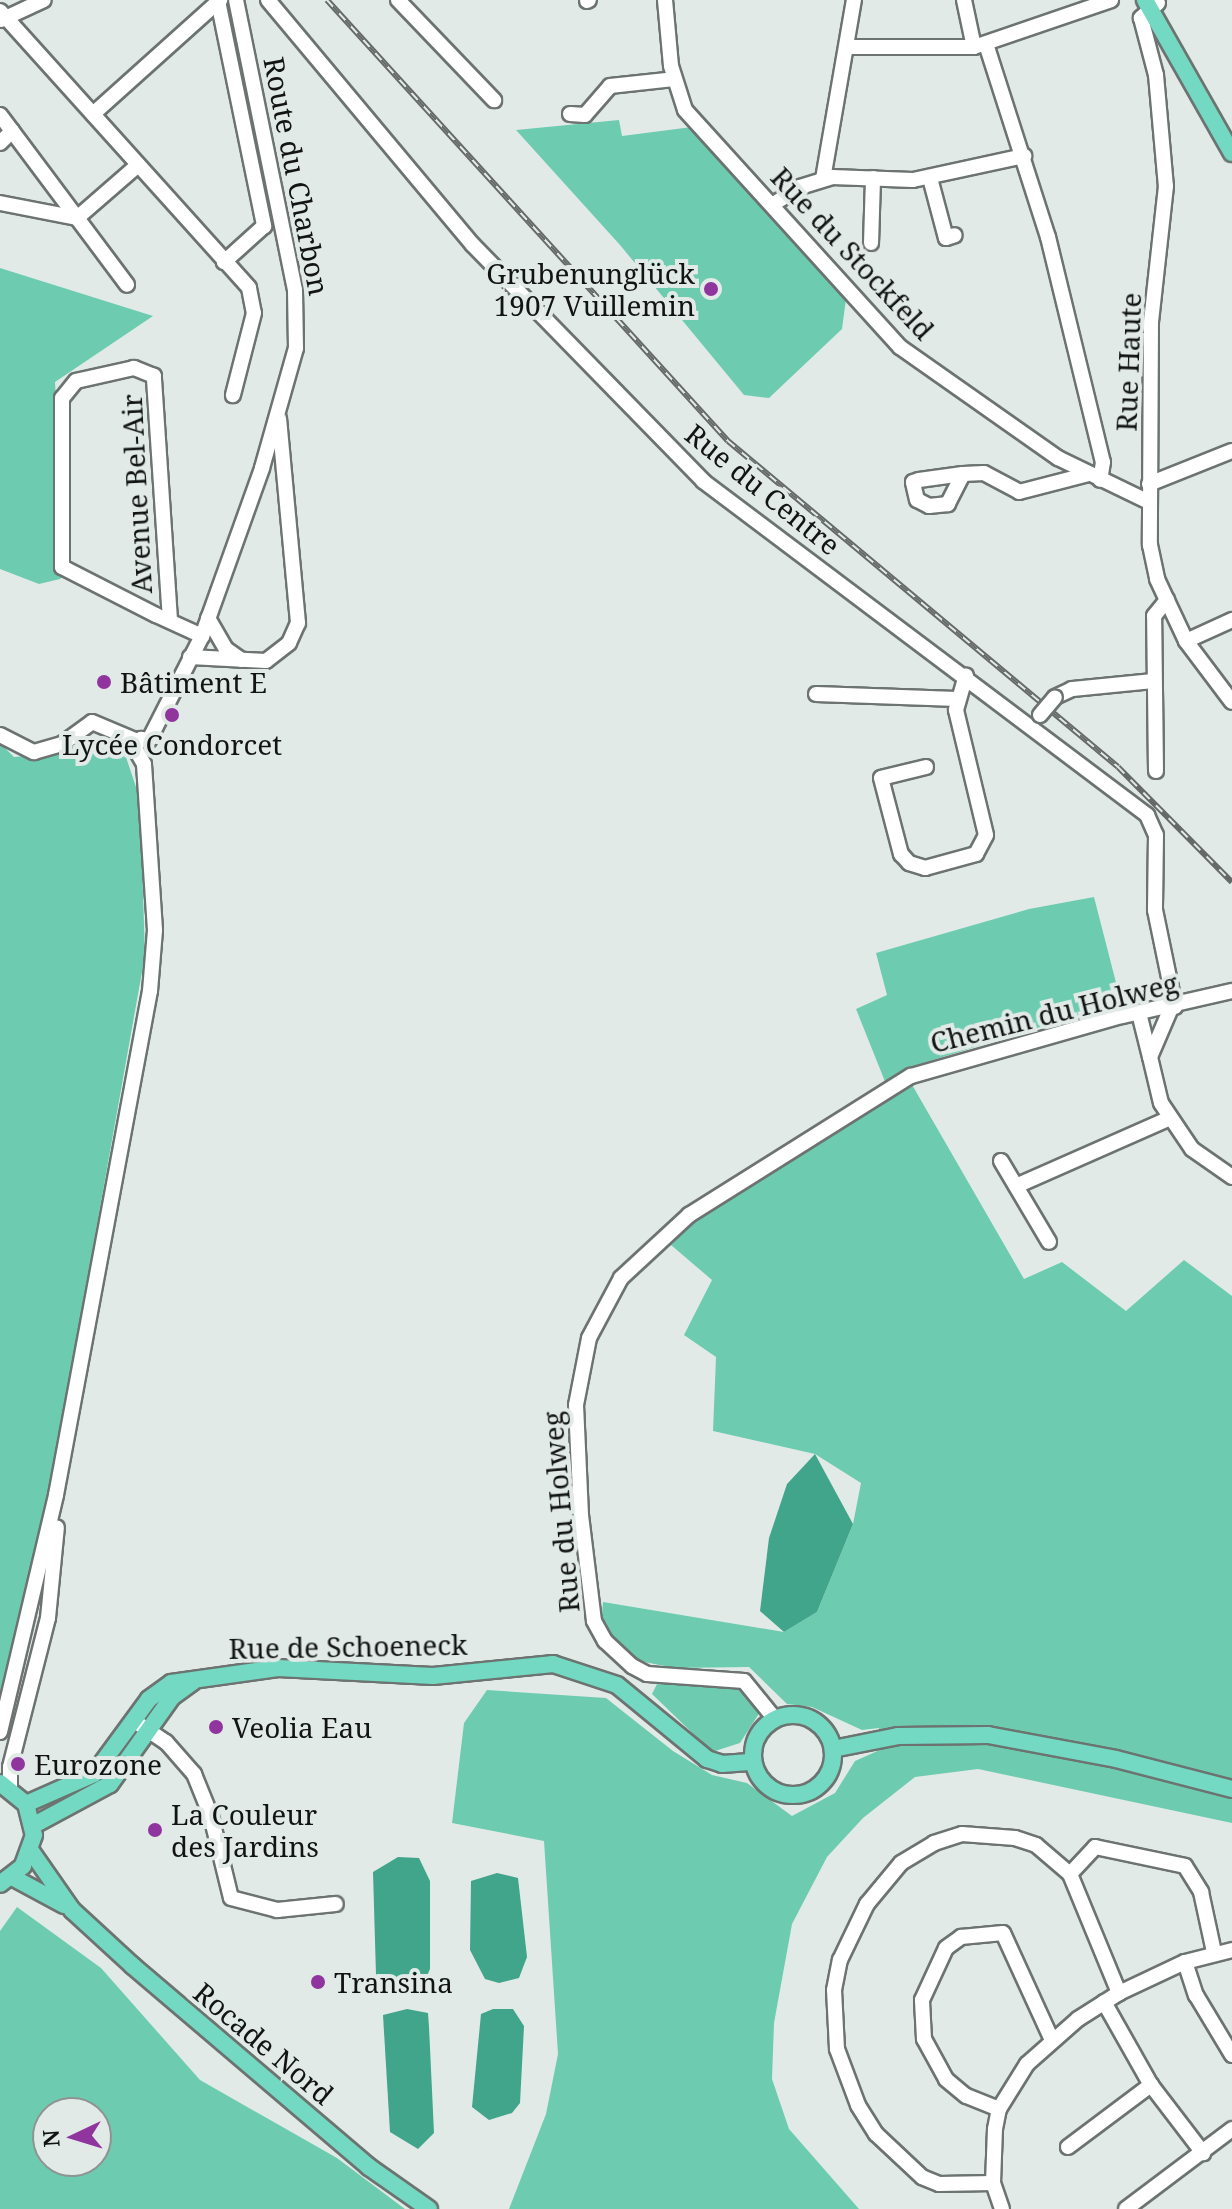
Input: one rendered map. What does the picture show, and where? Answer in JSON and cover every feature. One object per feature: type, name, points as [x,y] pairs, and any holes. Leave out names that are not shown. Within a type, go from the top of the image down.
[{"type":"main road","points":[[1152,3],[1161,32],[1230,140]]},
{"type":"main road","name":"Rue de Schoeneck","points":[[26,1804],[94,1774],[157,1692],[201,1676],[278,1668],[420,1677],[525,1664],[578,1670],[617,1685],[707,1759],[722,1764],[753,1762]]},
{"type":"main road","name":"Rue de Schoeneck","points":[[34,1825],[110,1784],[172,1697],[201,1676]]},
{"type":"main road","points":[[797,1715],[813,1720],[833,1749],[829,1773],[803,1794],[771,1789],[753,1762],[758,1735],[775,1719],[797,1715]]},
{"type":"main road","points":[[833,1749],[898,1736],[988,1735],[1116,1759],[1232,1789]]},
{"type":"main road","points":[[5,1786],[26,1804],[34,1825],[31,1851],[6,1881],[72,1910]]},
{"type":"main road","points":[[31,1851],[72,1910]]},
{"type":"main road","name":"Rocade Nord","points":[[72,1910],[369,2167],[429,2209]]},
{"type":"street","points":[[44,0],[2,17],[93,114],[254,299],[233,395]]},
{"type":"street","points":[[93,114],[219,0]]},
{"type":"street","points":[[219,0],[264,226],[224,262]]},
{"type":"street","name":"Route du Charbon","points":[[56,1495],[150,991],[155,930],[142,757],[152,752],[143,740],[202,636],[262,468],[293,363],[297,312],[238,0]]},
{"type":"street","name":"Rue du Centre","points":[[268,0],[473,245],[683,462],[757,524],[966,675],[1036,721],[1139,808],[1153,824],[1155,910],[1173,1008]]},
{"type":"street","points":[[398,0],[494,100]]},
{"type":"street","points":[[665,0],[674,79]]},
{"type":"street","points":[[673,0],[674,79]]},
{"type":"street","points":[[823,179],[854,0]]},
{"type":"street","points":[[963,474],[989,473],[1019,492],[1094,477],[1103,462],[1024,156],[964,0]]},
{"type":"street","points":[[847,47],[980,45],[1111,0]]},
{"type":"street","name":"Rue Haute","points":[[1161,32],[1166,186],[1151,321],[1150,545],[1167,600],[1186,641],[1232,702]]},
{"type":"street","points":[[570,114],[585,115],[610,86],[674,79]]},
{"type":"street","name":"Rue du Stockfeld","points":[[674,79],[685,110],[900,347],[1020,433],[1094,477],[1149,502]]},
{"type":"street","points":[[0,115],[127,285]]},
{"type":"street","points":[[0,143],[12,131]]},
{"type":"street","points":[[772,205],[823,179],[930,178],[1024,156]]},
{"type":"street","points":[[77,218],[138,165]]},
{"type":"street","points":[[871,243],[873,178]]},
{"type":"street","points":[[930,178],[946,238],[955,235]]},
{"type":"street","points":[[0,203],[77,218]]},
{"type":"street","name":"Avenue Bel-Air","points":[[170,620],[154,376],[134,368],[76,381],[62,398],[62,567],[202,636]]},
{"type":"street","name":"Route du Charbon","points":[[248,663],[266,661],[277,652],[298,623],[278,408]]},
{"type":"street","points":[[1149,484],[1232,451]]},
{"type":"street","points":[[262,468],[284,469]]},
{"type":"street","points":[[1156,771],[1154,616],[1167,600]]},
{"type":"street","points":[[208,618],[226,649],[248,663]]},
{"type":"street","points":[[1186,641],[1232,620]]},
{"type":"street","points":[[190,657],[248,663]]},
{"type":"street","points":[[926,767],[881,778],[901,854],[909,863],[925,868],[976,854],[986,835],[957,699],[966,675]]},
{"type":"street","points":[[1036,721],[1055,697],[1072,689],[1154,681]]},
{"type":"street","points":[[816,694],[957,699]]},
{"type":"street","points":[[0,735],[34,752],[62,744],[92,722],[143,740]]},
{"type":"street","name":"Chemin du Holweg","points":[[892,1088],[911,1076],[1139,1013],[1173,1008],[1232,991]]},
{"type":"street","points":[[1150,1057],[1173,1008]]},
{"type":"street","points":[[1139,1013],[1168,1119],[1202,1158],[1232,1177]]},
{"type":"street","name":"Rue du Holweg","points":[[775,1719],[744,1681],[647,1674],[605,1641],[594,1621],[581,1515],[579,1369],[621,1278],[660,1238],[892,1088]]},
{"type":"street","points":[[1016,1186],[1168,1119]]},
{"type":"street","points":[[1001,1161],[1049,1242]]},
{"type":"street","points":[[0,1732],[56,1495]]},
{"type":"street","points":[[5,1786],[53,1591],[56,1495]]},
{"type":"street","points":[[133,1720],[182,1759],[203,1792],[231,1898],[277,1910],[336,1904]]},
{"type":"street","points":[[993,2183],[931,2180],[876,2134],[858,2105],[837,2049],[833,2017],[840,1960],[851,1930],[880,1886],[913,1853],[962,1834],[1015,1838],[1036,1845],[1070,1874],[1119,1993]]},
{"type":"street","points":[[1070,1874],[1095,1847],[1185,1866],[1201,1892],[1214,1952]]},
{"type":"street","points":[[999,2109],[966,2096],[946,2079],[924,2039],[922,2000],[946,1948],[961,1937],[1003,1933],[1052,2040]]},
{"type":"street","points":[[1002,2209],[993,2183],[991,2155],[999,2109],[1027,2064],[1052,2040],[1119,1993],[1185,1962],[1214,1952],[1232,1950]]},
{"type":"street","points":[[1185,1962],[1196,1995],[1232,2055]]},
{"type":"street","points":[[1104,2002],[1151,2085],[1203,2153]]},
{"type":"street","points":[[1068,2147],[1151,2085]]},
{"type":"street","points":[[1126,2209],[1232,2129]]},
{"type":"shaded area","points":[[619,120],[622,136],[692,127],[846,299],[842,329],[769,398],[744,395],[620,245],[516,130]]},
{"type":"shaded area","points":[[0,268],[153,316],[55,382],[66,573],[60,579],[39,584],[0,569]]},
{"type":"shaded area","points":[[78,739],[120,739],[140,799],[145,955],[26,1623],[0,1692],[0,743],[14,757],[50,754]]},
{"type":"shaded area","points":[[1094,897],[1121,1002],[907,1068],[886,1084],[856,1009],[887,995],[876,953],[1029,909]]},
{"type":"shaded area","points":[[911,1083],[1024,1279],[1062,1262],[1126,1311],[1184,1260],[1232,1296],[1232,1823],[978,1769],[915,1777],[863,1818],[827,1857],[792,1924],[774,2023],[772,2079],[789,2129],[859,2209],[509,2209],[546,2114],[558,2054],[544,1841],[452,1823],[464,1723],[487,1690],[606,1698],[673,1751],[712,1775],[747,1783],[792,1816],[835,1793],[855,1761],[882,1749],[879,1728],[862,1730],[812,1707],[787,1704],[749,1667],[674,1668],[635,1660],[601,1627],[603,1602],[784,1632],[817,1612],[853,1524],[861,1483],[815,1454],[713,1431],[716,1357],[684,1335],[712,1280],[671,1245],[698,1218]]},
{"type":"shaded area","points":[[815,1454],[853,1524],[817,1612],[784,1632],[760,1611],[769,1538],[787,1484]]},
{"type":"shaded area","points":[[658,1682],[736,1684],[749,1692],[760,1712],[740,1743],[712,1752],[652,1694]]},
{"type":"shaded area","points":[[398,1857],[419,1858],[430,1881],[430,1969],[422,1987],[390,1987],[376,1975],[373,1872]]},
{"type":"shaded area","points":[[497,1873],[518,1878],[527,1957],[519,1978],[499,1983],[485,1979],[470,1950],[471,1881]]},
{"type":"shaded area","points":[[17,1907],[101,1968],[200,2080],[337,2158],[405,2209],[0,2209],[0,1931]]},
{"type":"shaded area","points":[[407,2009],[428,2013],[434,2133],[418,2149],[390,2132],[383,2015]]},
{"type":"shaded area","points":[[493,2009],[513,2009],[524,2026],[520,2103],[512,2113],[489,2120],[472,2107],[481,2014]]},
{"type":"railway","points":[[327,0],[728,441],[1118,767],[1232,882]]},
{"type":"place","name":"Grubenunglück 1907 Vuillemin","points":[[711,289]]},
{"type":"place","name":"Bâtiment E","points":[[104,682]]},
{"type":"place","name":"Lycée Condorcet","points":[[172,715]]},
{"type":"place","name":"Veolia Eau","points":[[216,1727]]},
{"type":"place","name":"Eurozone","points":[[18,1764]]},
{"type":"place","name":"La Couleur des Jardins","points":[[155,1830]]},
{"type":"place","name":"Transina","points":[[318,1982]]}]
